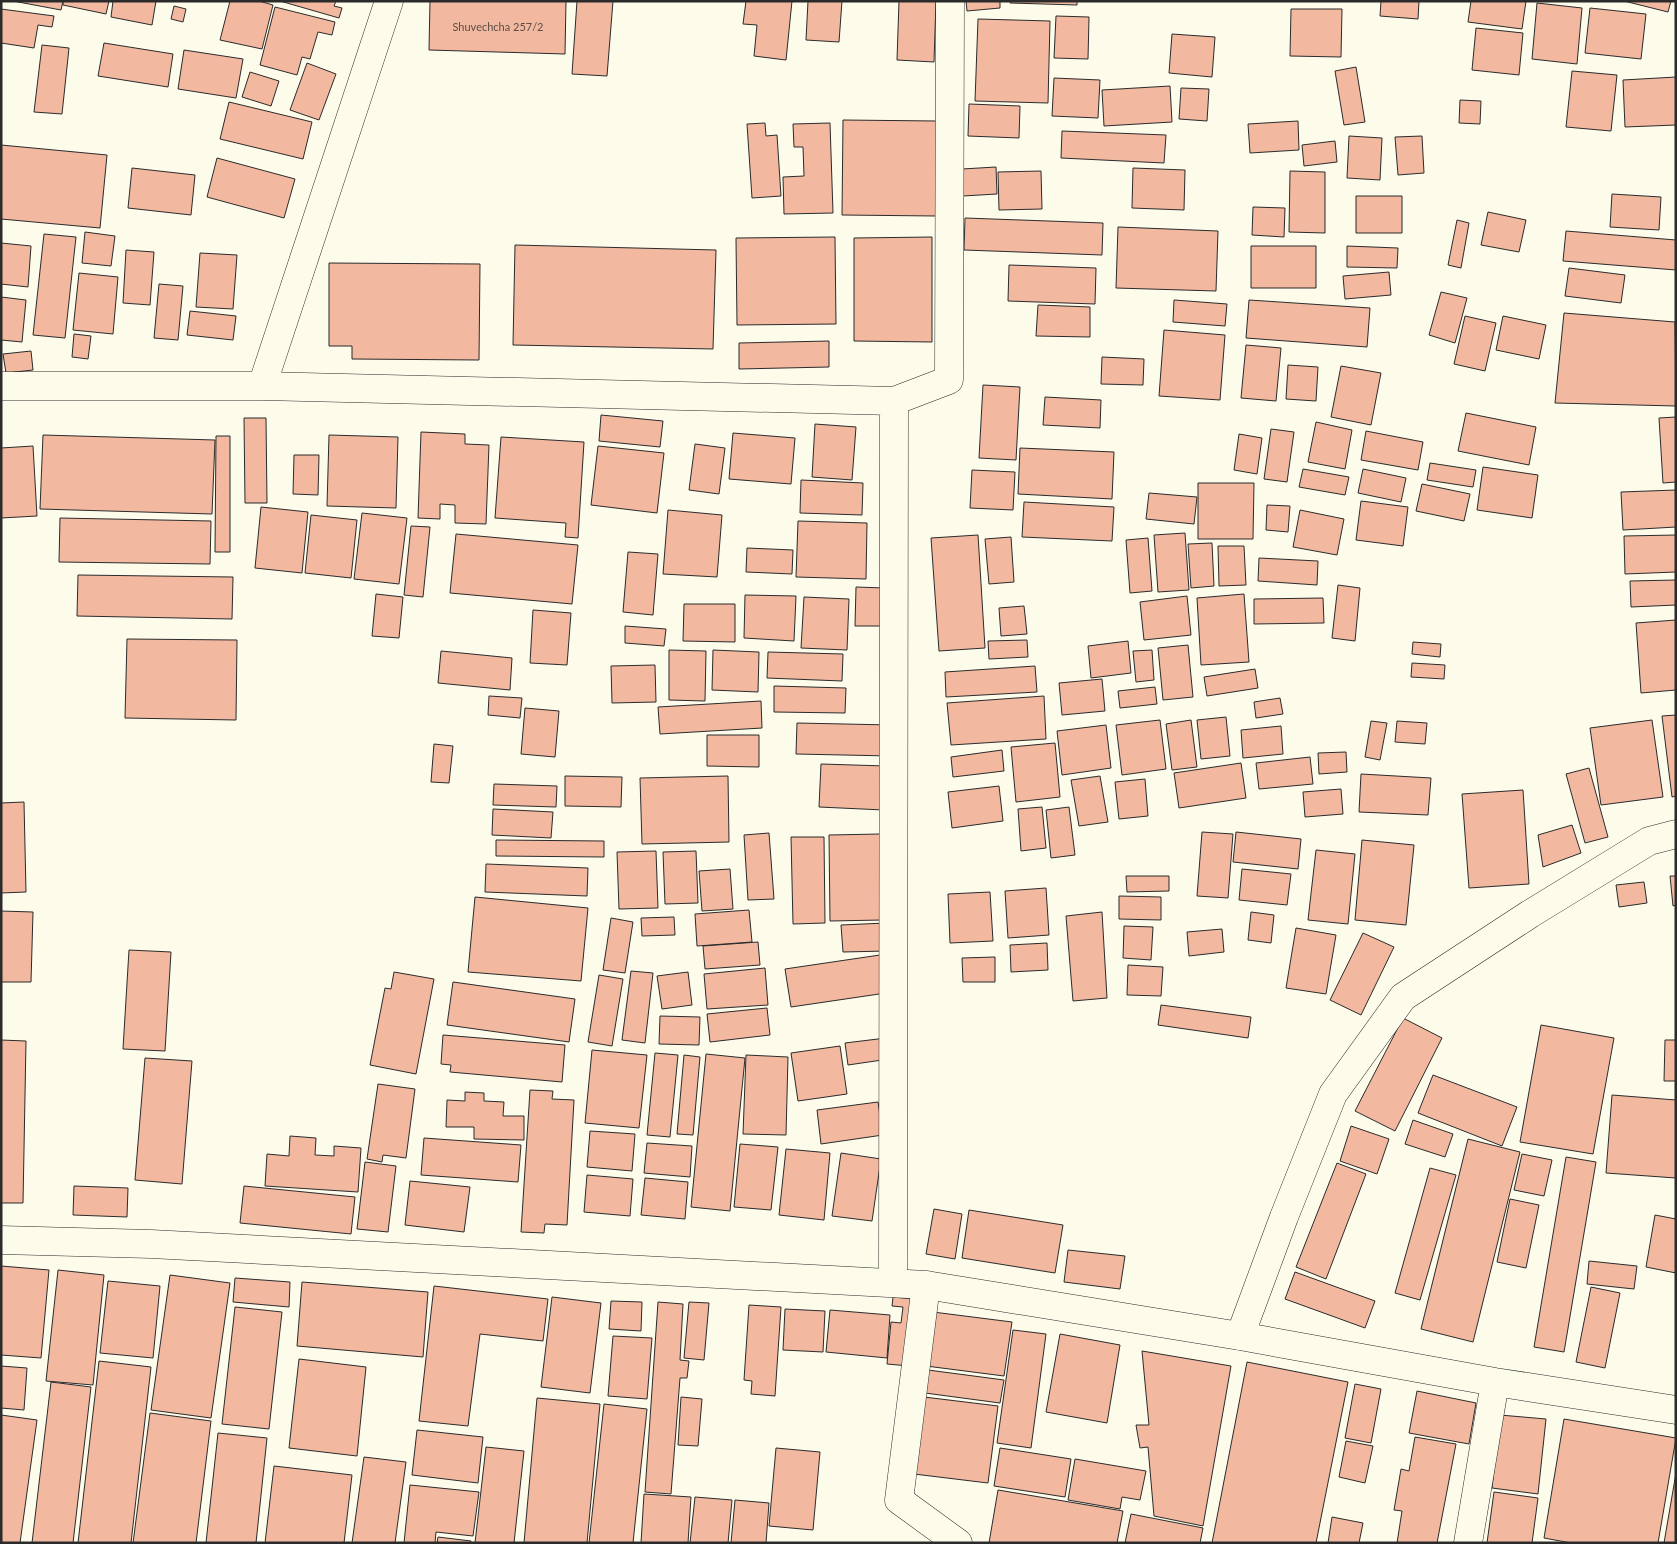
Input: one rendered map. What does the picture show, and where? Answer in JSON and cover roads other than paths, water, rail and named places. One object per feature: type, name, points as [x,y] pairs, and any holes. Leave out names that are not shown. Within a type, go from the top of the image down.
[{"type":"street","points":[[262,386],[389,1]]},
{"type":"street","points":[[1,386],[262,386],[894,401],[949,380],[950,1]]},
{"type":"street","points":[[893,1283],[894,401]]},
{"type":"street","points":[[1240,1336],[1284,1217],[1334,1094],[1403,997],[1530,914],[1649,841],[1676,834]]},
{"type":"street","points":[[1,1240],[151,1244],[926,1285],[1240,1336],[1495,1382],[1676,1410]]},
{"type":"street","points":[[926,1285],[899,1500],[958,1543]]},
{"type":"street","points":[[1468,1543],[1495,1382]]}]
